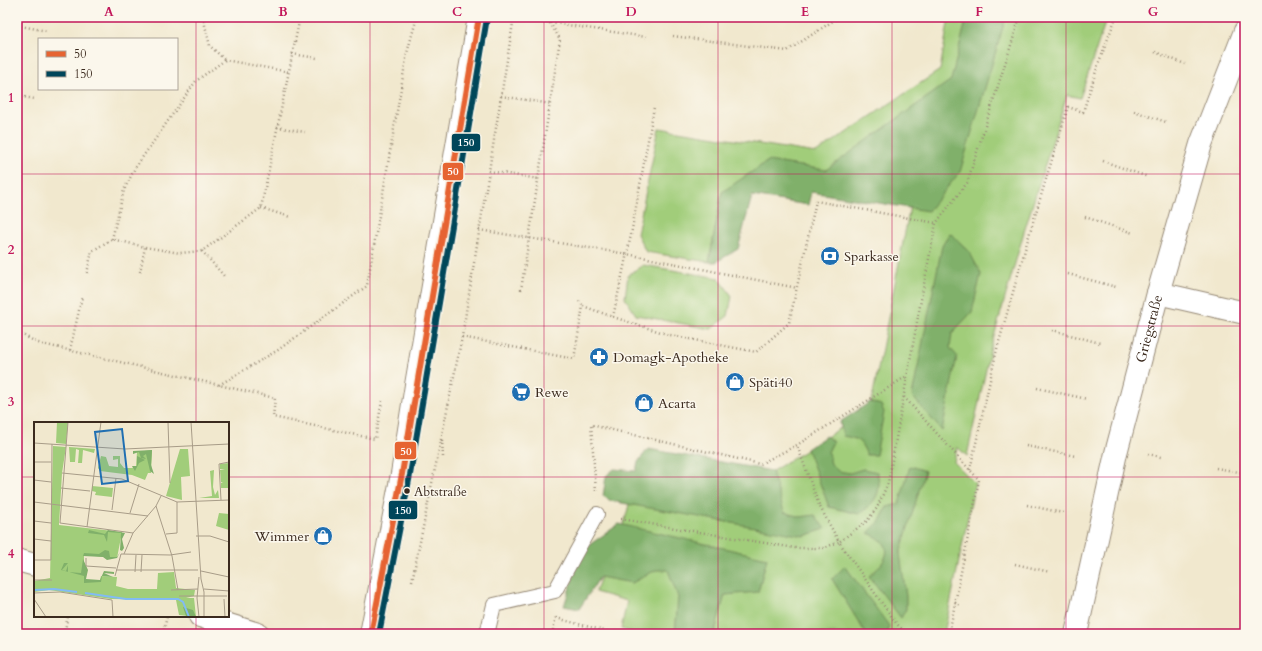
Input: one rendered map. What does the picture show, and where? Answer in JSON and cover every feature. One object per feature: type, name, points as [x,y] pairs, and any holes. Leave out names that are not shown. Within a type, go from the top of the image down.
[{"type":"street","points":[[371,634],[402,474],[479,17]]},
{"type":"street","name":"Griegstraße","points":[[1076,634],[1116,453],[1158,293],[1200,144],[1245,31]]},
{"type":"street","points":[[1158,293],[1245,313]]},
{"type":"street","points":[[17,560],[34,565]]},
{"type":"street","points":[[203,617],[258,634]]},
{"type":"lane","points":[[487,634],[494,605],[556,591],[597,514]]},
{"type":"path","points":[[17,48],[22,17]]},
{"type":"path","points":[[203,17],[210,46],[225,60],[288,72]]},
{"type":"path","points":[[87,274],[92,251],[112,239],[180,253],[202,251],[261,208],[300,17]]},
{"type":"path","points":[[219,385],[278,350],[367,286],[407,53],[417,17]]},
{"type":"path","points":[[410,588],[462,337],[514,17],[646,37]]},
{"type":"path","points":[[521,290],[560,39],[550,23],[551,17]]},
{"type":"path","points":[[673,36],[787,51],[839,17]]},
{"type":"path","points":[[907,376],[798,445],[760,464],[591,425],[597,514],[795,548],[823,548],[839,542],[867,521],[877,508],[888,483],[936,223],[967,183],[1020,17]]},
{"type":"path","points":[[970,470],[997,349],[1030,232],[1068,107],[1083,112],[1099,62],[1116,17]]},
{"type":"path","points":[[21,26],[47,31]]},
{"type":"path","points":[[1155,52],[1185,64]]},
{"type":"path","points":[[292,54],[317,58]]},
{"type":"path","points":[[112,239],[124,190],[135,168],[196,81],[225,60]]},
{"type":"path","points":[[17,96],[35,99]]},
{"type":"path","points":[[501,96],[551,104]]},
{"type":"path","points":[[613,317],[632,235],[654,107]]},
{"type":"path","points":[[1134,112],[1166,122]]},
{"type":"path","points":[[278,128],[305,132]]},
{"type":"path","points":[[1103,161],[1148,177]]},
{"type":"path","points":[[17,171],[21,172]]},
{"type":"path","points":[[489,171],[539,179]]},
{"type":"path","points":[[579,300],[583,306],[670,335],[756,352],[789,323],[816,201],[936,223]]},
{"type":"path","points":[[261,208],[290,217]]},
{"type":"path","points":[[1085,217],[1133,233]]},
{"type":"path","points":[[479,230],[627,254],[797,288]]},
{"type":"path","points":[[140,272],[145,247]]},
{"type":"path","points":[[202,251],[224,276]]},
{"type":"path","points":[[1068,274],[1116,287]]},
{"type":"path","points":[[70,350],[82,297]]},
{"type":"path","points":[[462,337],[574,359],[583,306]]},
{"type":"path","points":[[1052,330],[1100,343]]},
{"type":"path","points":[[17,332],[38,343],[275,398],[273,417],[375,439],[382,401]]},
{"type":"path","points":[[1037,388],[1087,399]]},
{"type":"path","points":[[904,397],[979,480],[949,634]]},
{"type":"path","points":[[442,434],[443,457]]},
{"type":"path","points":[[798,445],[819,505],[839,542],[896,623],[907,634]]},
{"type":"path","points":[[1026,446],[1075,456]]},
{"type":"path","points":[[1148,454],[1161,457]]},
{"type":"path","points":[[1216,468],[1245,473]]},
{"type":"path","points":[[1027,505],[1063,513]]},
{"type":"path","points":[[1015,564],[1050,572]]},
{"type":"path","points":[[955,603],[962,604]]},
{"type":"path","points":[[64,634],[68,617]]},
{"type":"path","points":[[163,634],[167,617]]},
{"type":"path","points":[[556,618],[616,634]]},
{"type":"green space","points":[[949,17],[1107,17],[1080,98],[1067,95],[1024,232],[991,347],[967,456],[957,447],[954,462],[975,483],[944,634],[714,634],[717,624],[677,614],[675,634],[639,634],[621,629],[627,601],[595,592],[625,520],[640,462],[772,472],[870,409],[910,207],[816,190],[722,192],[709,262],[646,252],[637,234],[659,128],[816,153],[940,70]]},
{"type":"green space","points":[[967,17],[1006,17],[960,172],[928,211],[811,192],[808,205],[752,196],[738,249],[716,262],[709,262],[722,192],[768,161],[826,170],[951,80]]},
{"type":"green space","points":[[950,233],[969,251],[981,274],[972,312],[952,333],[950,348],[957,356],[942,431],[912,396],[942,246]]},
{"type":"green space","points":[[643,265],[719,278],[732,296],[728,316],[711,329],[636,315],[625,298],[628,275]]},
{"type":"green space","points":[[870,402],[881,405],[884,412],[876,455],[867,455],[861,443],[856,439],[843,436],[840,422]]},
{"type":"green space","points":[[826,436],[833,442],[828,452],[831,464],[838,471],[850,473],[863,469],[877,472],[879,490],[870,506],[859,514],[829,507],[807,449]]},
{"type":"green space","points":[[648,449],[772,471],[784,512],[800,517],[815,515],[825,529],[804,536],[611,501],[603,496],[606,476],[614,469],[636,471],[638,462]]},
{"type":"green space","points":[[910,466],[925,471],[900,554],[906,596],[906,609],[901,618],[869,576],[885,559],[886,547],[877,537],[868,533],[880,521],[887,507],[899,504]]},
{"type":"green space","points":[[619,524],[767,558],[758,592],[725,595],[714,634],[675,634],[678,597],[668,570],[656,570],[632,583],[600,577],[579,609],[564,606],[582,550]]},
{"type":"green space","points":[[845,566],[889,626],[887,634],[866,634],[832,579]]},
{"type":"transit line","name":"50","points":[[371,634],[402,474],[479,17]]},
{"type":"transit line","name":"150","points":[[379,634],[410,475],[487,18]]},
{"type":"place","name":"Sparkasse","points":[[830,256]]},
{"type":"place","name":"Domagk-Apotheke","points":[[599,357]]},
{"type":"place","name":"Späti40","points":[[735,382]]},
{"type":"place","name":"Rewe","points":[[521,392]]},
{"type":"place","name":"Acarta","points":[[644,403]]},
{"type":"place","name":"Abtstraße","points":[[407,491]]},
{"type":"place","name":"Wimmer","points":[[323,536]]}]
